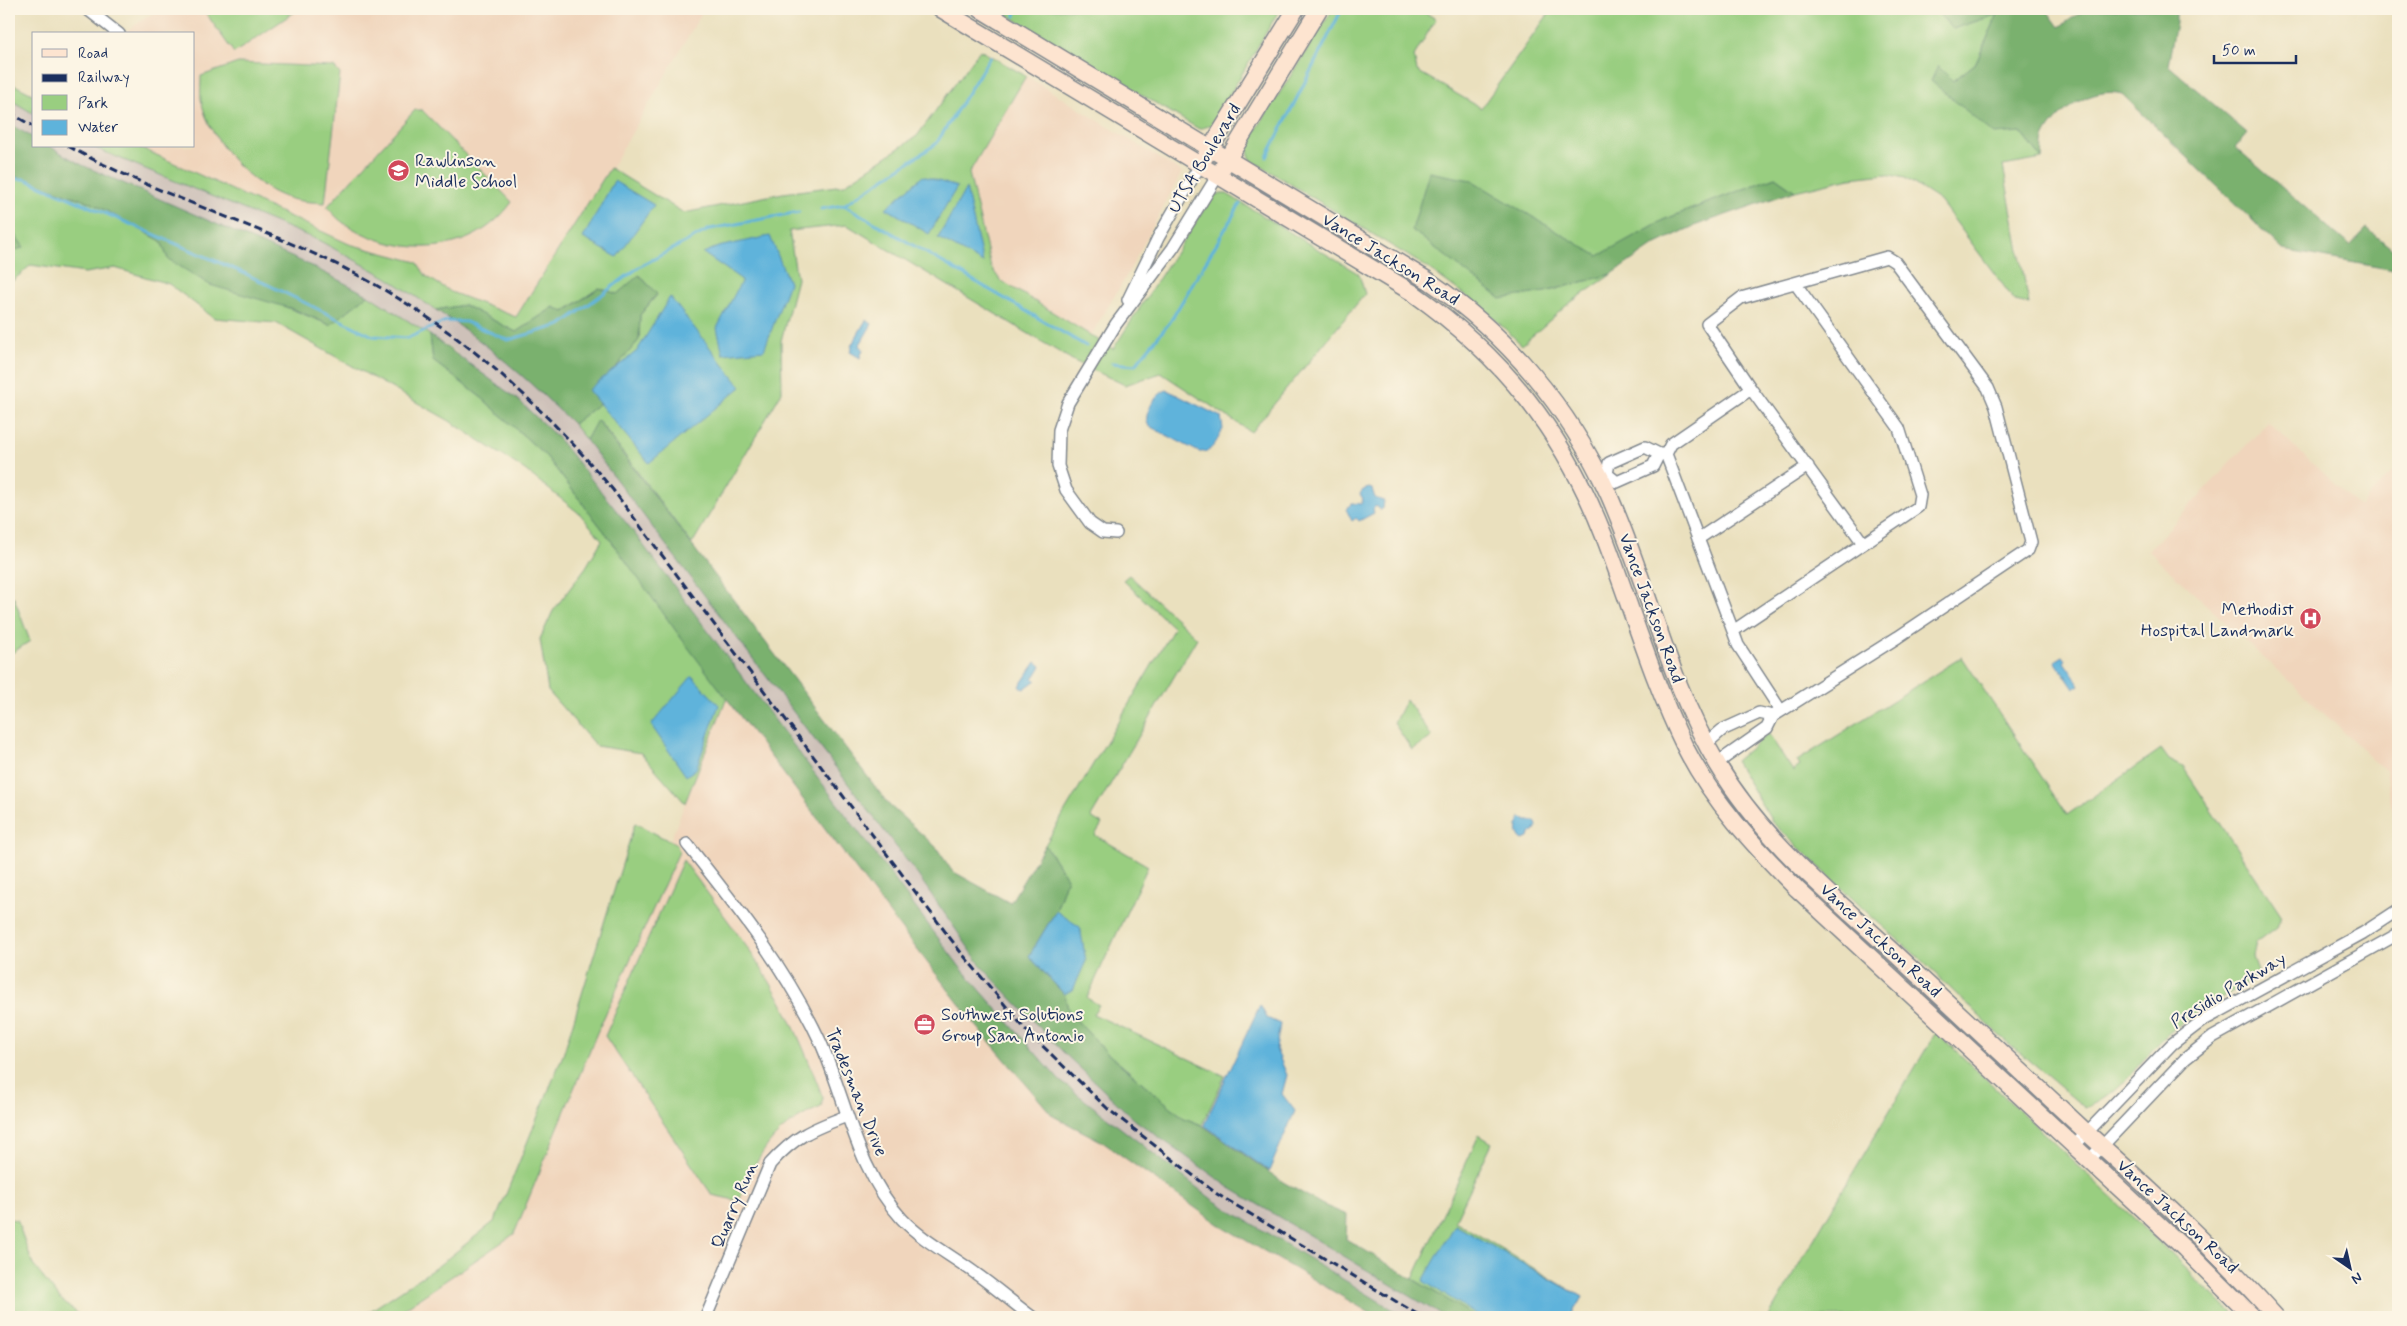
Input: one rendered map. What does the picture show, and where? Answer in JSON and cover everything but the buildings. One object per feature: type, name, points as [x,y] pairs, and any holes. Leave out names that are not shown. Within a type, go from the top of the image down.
[{"type":"main road","name":"Vance Jackson Road","points":[[941,9],[1413,293],[1449,318],[1508,374],[1539,415],[1568,461],[1586,495],[1603,534],[1676,726],[1702,776],[1731,818],[1757,850],[1797,889],[2228,1290],[2253,1317]]},
{"type":"main road","name":"Vance Jackson Road","points":[[980,9],[1459,302],[1522,361],[1555,402],[1603,476],[1685,702],[1717,763],[1751,813],[1777,843],[2102,1145],[2221,1259],[2276,1317]]},
{"type":"main road","name":"UTSA Boulevard","points":[[1200,165],[1296,9]]},
{"type":"main road","name":"UTSA Boulevard","points":[[1218,175],[1319,9]]},
{"type":"street","points":[[87,9],[116,32]]},
{"type":"street","name":"UTSA Boulevard","points":[[1116,533],[1103,532],[1090,523],[1066,490],[1058,466],[1058,430],[1068,403],[1116,324],[1158,238],[1200,165]]},
{"type":"street","name":"UTSA Boulevard","points":[[1116,324],[1173,248],[1218,175]]},
{"type":"street","points":[[1717,763],[1767,728],[1777,714],[2020,556],[2028,550],[2031,542],[1996,408],[1988,388],[1896,262],[1887,257],[1741,298],[1707,324],[1751,389],[1863,543]]},
{"type":"street","points":[[1733,631],[1918,507],[1920,495],[1899,428],[1795,283]]},
{"type":"street","points":[[1751,389],[1671,444],[1662,454],[1653,466],[1617,482],[1603,476],[1609,463],[1645,447],[1662,454],[1698,539],[1738,645],[1777,714]]},
{"type":"street","points":[[1633,452],[1643,470]]},
{"type":"street","points":[[1698,539],[1808,466]]},
{"type":"street","points":[[1706,744],[1722,730],[1742,720],[1759,713],[1777,714]]},
{"type":"street","points":[[1742,720],[1752,737]]},
{"type":"street","name":"Tradesman Drive","points":[[687,844],[762,940],[794,990],[821,1043],[847,1116],[872,1177],[902,1219],[936,1247],[975,1273],[1032,1317]]},
{"type":"street","name":"Presidio Parkway","points":[[2074,1146],[2172,1044],[2202,1021],[2363,932],[2398,910]]},
{"type":"street","name":"Presidio Parkway","points":[[2089,1160],[2185,1059],[2212,1038],[2398,934]]},
{"type":"street","points":[[2278,979],[2287,996]]},
{"type":"street","name":"Quarry Run","points":[[706,1317],[770,1164],[788,1144],[813,1129],[847,1116]]},
{"type":"shaded area","name":"Rawlinson Middle School","points":[[159,9],[704,9],[516,332],[349,244],[141,148],[195,148],[195,32],[125,32]]},
{"type":"shaded area","points":[[1026,76],[1182,172],[1123,282],[1091,335],[931,238]]},
{"type":"shaded area","points":[[9,99],[32,113],[32,137],[9,124]]},
{"type":"shaded area","points":[[52,148],[95,148],[320,241],[386,277],[469,331],[533,384],[573,424],[608,468],[917,874],[982,967],[1062,1051],[1135,1120],[1229,1187],[1445,1317],[1405,1317],[1213,1200],[1059,1080],[960,967],[632,530],[593,481],[453,350],[373,298],[305,263],[82,165]]},
{"type":"shaded area","name":"Methodist Hospital Landmark","points":[[2268,422],[2359,507],[2398,466],[2398,851],[2386,771],[2148,551]]},
{"type":"shaded area","points":[[727,697],[1057,1108],[1207,1196],[1405,1317],[377,1317],[471,1254],[541,1168]]},
{"type":"green space","points":[[203,9],[299,9],[234,53]]},
{"type":"green space","points":[[997,9],[1280,9],[1212,125],[1199,129]]},
{"type":"green space","points":[[1333,9],[1419,9],[1436,19],[1414,56],[1417,71],[1481,108],[1552,9],[1934,9],[1953,29],[1998,14],[1976,63],[1953,81],[1931,81],[2021,132],[2042,159],[2003,166],[2029,304],[2015,301],[1940,201],[1905,178],[1886,174],[1850,178],[1795,191],[1775,177],[1663,220],[1598,257],[1471,180],[1412,230],[1501,298],[1545,292],[1612,274],[1567,305],[1522,345],[1485,310],[1428,268],[1251,160],[1246,146]]},
{"type":"green space","points":[[1934,9],[2046,9],[2059,27],[2086,9],[2176,9],[2176,23],[2168,65],[2247,133],[2235,147],[2350,246],[2367,228],[2398,254],[2398,266],[2394,270],[2283,250],[2122,94],[2111,92],[2088,97],[2067,109],[2058,117],[2045,136],[2042,159],[2021,132],[1994,134],[1931,81],[1938,66],[1953,81],[1976,63],[1998,14],[1953,29]]},
{"type":"green space","points":[[980,50],[1026,76],[969,173],[991,267],[1000,280],[1113,349],[1214,194],[1227,194],[1359,274],[1365,294],[1251,432],[1161,373],[1125,385],[1074,361],[847,225],[789,231],[797,279],[781,341],[782,392],[692,544],[598,420],[586,440],[573,424],[605,399],[600,386],[639,340],[640,315],[657,295],[640,275],[617,294],[599,288],[563,312],[554,307],[516,332],[464,305],[436,310],[386,277],[320,241],[95,148],[141,148],[349,244],[417,262],[426,276],[451,292],[516,317],[610,168],[684,213],[783,193],[844,185],[917,136]]},
{"type":"green space","points":[[238,63],[334,67],[340,74],[325,203],[291,199],[261,185],[234,160],[212,130],[205,115],[201,99],[201,76]]},
{"type":"green space","points":[[9,82],[32,94],[32,113],[9,99]]},
{"type":"green space","points":[[415,110],[422,110],[512,202],[496,220],[477,233],[457,242],[413,247],[390,243],[368,236],[347,225],[327,207]]},
{"type":"green space","points":[[9,124],[32,137],[32,148],[52,148],[82,165],[305,263],[368,295],[330,325],[293,309],[210,285],[168,259],[161,241],[92,203],[9,174]]},
{"type":"green space","points":[[1429,172],[1471,180],[1598,256],[1663,220],[1775,177],[1795,191],[1694,226],[1654,245],[1612,274],[1545,292],[1501,299],[1412,230]]},
{"type":"green space","points":[[9,174],[92,203],[161,241],[168,259],[330,325],[368,295],[430,335],[433,361],[482,398],[546,456],[727,697],[685,803],[641,753],[596,746],[548,691],[540,639],[553,611],[586,567],[602,540],[580,514],[525,470],[448,420],[276,323],[214,318],[169,284],[115,268],[85,273],[31,265],[9,284],[9,253],[23,247],[9,227]]},
{"type":"green space","points":[[9,227],[24,247],[9,253]]},
{"type":"green space","points":[[639,275],[657,294],[640,315],[639,340],[600,386],[605,399],[573,424],[507,363],[472,335],[436,310],[464,305],[516,332],[554,307],[564,312],[599,288],[617,294]]},
{"type":"green space","points":[[430,335],[517,399],[557,437],[632,530],[960,967],[1059,1080],[1213,1200],[1405,1317],[1377,1317],[1218,1224],[1101,1141],[1053,1116],[974,1023],[892,917],[546,456],[482,398],[433,361]]},
{"type":"green space","points":[[597,420],[889,805],[936,847],[952,871],[1010,903],[1045,845],[1067,878],[1056,911],[1029,956],[1064,994],[1069,1012],[1106,1052],[1184,1118],[1202,1125],[1283,1182],[1323,1205],[1347,1215],[1346,1239],[1476,1317],[1445,1317],[1229,1187],[1135,1120],[1062,1051],[982,967],[917,874],[586,440]]},
{"type":"green space","points":[[1129,575],[1197,638],[1091,817],[1102,824],[1095,835],[1148,866],[1087,998],[1099,1005],[1093,1014],[1225,1076],[1202,1125],[1184,1118],[1106,1052],[1069,1012],[1064,994],[1029,956],[1056,911],[1067,878],[1045,845],[1174,628],[1123,580]]},
{"type":"green space","points":[[9,594],[14,598],[30,641],[9,655]]},
{"type":"green space","points":[[1962,657],[2067,815],[2161,749],[2169,760],[2183,767],[2282,917],[2276,928],[2256,943],[2253,957],[2260,976],[2179,1025],[2159,1043],[2120,1085],[2098,1102],[2085,1108],[2001,1037],[1773,823],[1735,761],[1768,733],[1793,771],[1800,766],[1797,761]]},
{"type":"green space","points":[[1406,699],[1432,737],[1412,750],[1394,723]]},
{"type":"green space","points":[[635,823],[677,845],[679,852],[596,1035],[514,1234],[392,1317],[361,1317],[438,1266],[495,1221],[563,1055]]},
{"type":"green space","points":[[683,860],[746,945],[780,999],[798,1035],[823,1098],[821,1107],[790,1124],[778,1133],[769,1144],[754,1169],[739,1201],[712,1195],[605,1036]]},
{"type":"green space","points":[[1936,1032],[2157,1240],[2235,1317],[1768,1317]]},
{"type":"green space","points":[[1479,1135],[1492,1143],[1455,1221],[1582,1297],[1570,1317],[1476,1317],[1413,1279]]},
{"type":"green space","points":[[9,1219],[17,1220],[33,1265],[61,1300],[82,1317],[9,1317]]},
{"type":"water","points":[[923,176],[957,187],[929,234],[886,208]]},
{"type":"water","points":[[614,181],[654,205],[617,257],[583,238]]},
{"type":"water","points":[[966,188],[983,263],[938,238]]},
{"type":"water","points":[[770,236],[789,283],[764,350],[723,354],[717,328],[742,280],[703,253],[718,247]]},
{"type":"water","points":[[670,297],[741,387],[649,463],[588,390],[637,351]]},
{"type":"water","points":[[866,320],[872,324],[859,346],[863,349],[860,358],[850,352],[851,346]]},
{"type":"water","points":[[1167,390],[1221,417],[1223,429],[1211,448],[1204,452],[1199,452],[1149,426],[1147,417],[1151,405],[1158,395]]},
{"type":"water","points":[[1372,489],[1375,498],[1384,501],[1383,508],[1381,510],[1376,506],[1373,509],[1374,513],[1359,521],[1356,518],[1352,521],[1346,509],[1352,503],[1361,504],[1363,499],[1360,494],[1363,490]]},
{"type":"water","points":[[2063,656],[2066,660],[2064,662],[2080,685],[2074,689],[2055,661]]},
{"type":"water","points":[[1036,662],[1041,666],[1033,679],[1036,680],[1024,689],[1020,687],[1022,682]]},
{"type":"water","points":[[692,676],[719,705],[696,769],[686,776],[651,725]]},
{"type":"water","points":[[1521,817],[1527,821],[1535,821],[1537,826],[1535,831],[1530,833],[1529,838],[1523,840],[1520,838],[1517,830]]},
{"type":"water","points":[[1056,911],[1080,927],[1086,961],[1073,990],[1064,994],[1029,956]]},
{"type":"water","points":[[1260,1005],[1267,1018],[1280,1024],[1276,1049],[1287,1075],[1282,1094],[1295,1111],[1269,1171],[1204,1125]]},
{"type":"water","points":[[1455,1225],[1582,1297],[1570,1317],[1481,1317],[1423,1281]]},
{"type":"waterway","points":[[1015,16],[1016,9]]},
{"type":"waterway","points":[[1267,157],[1342,9]]},
{"type":"waterway","points":[[821,209],[844,205],[936,144],[990,57]]},
{"type":"waterway","points":[[9,179],[25,179],[93,208],[246,274],[373,336],[408,338],[446,321],[466,322],[508,340],[561,325],[639,267],[710,229],[799,212]]},
{"type":"waterway","points":[[1112,363],[1135,365],[1170,322],[1240,204]]},
{"type":"waterway","points":[[844,205],[1086,346]]},
{"type":"railway","points":[[9,112],[32,126]]},
{"type":"railway","points":[[72,148],[161,191],[289,243],[364,278],[443,328],[516,387],[550,420],[613,490],[959,950],[1025,1029],[1108,1109],[1217,1194],[1422,1317]]},
{"type":"place","name":"Rawlinson Middle School","points":[[399,170]]},
{"type":"place","name":"Methodist Hospital Landmark","points":[[2310,619]]},
{"type":"place","name":"Southwest Solutions Group San Antonio","points":[[925,1024]]}]
